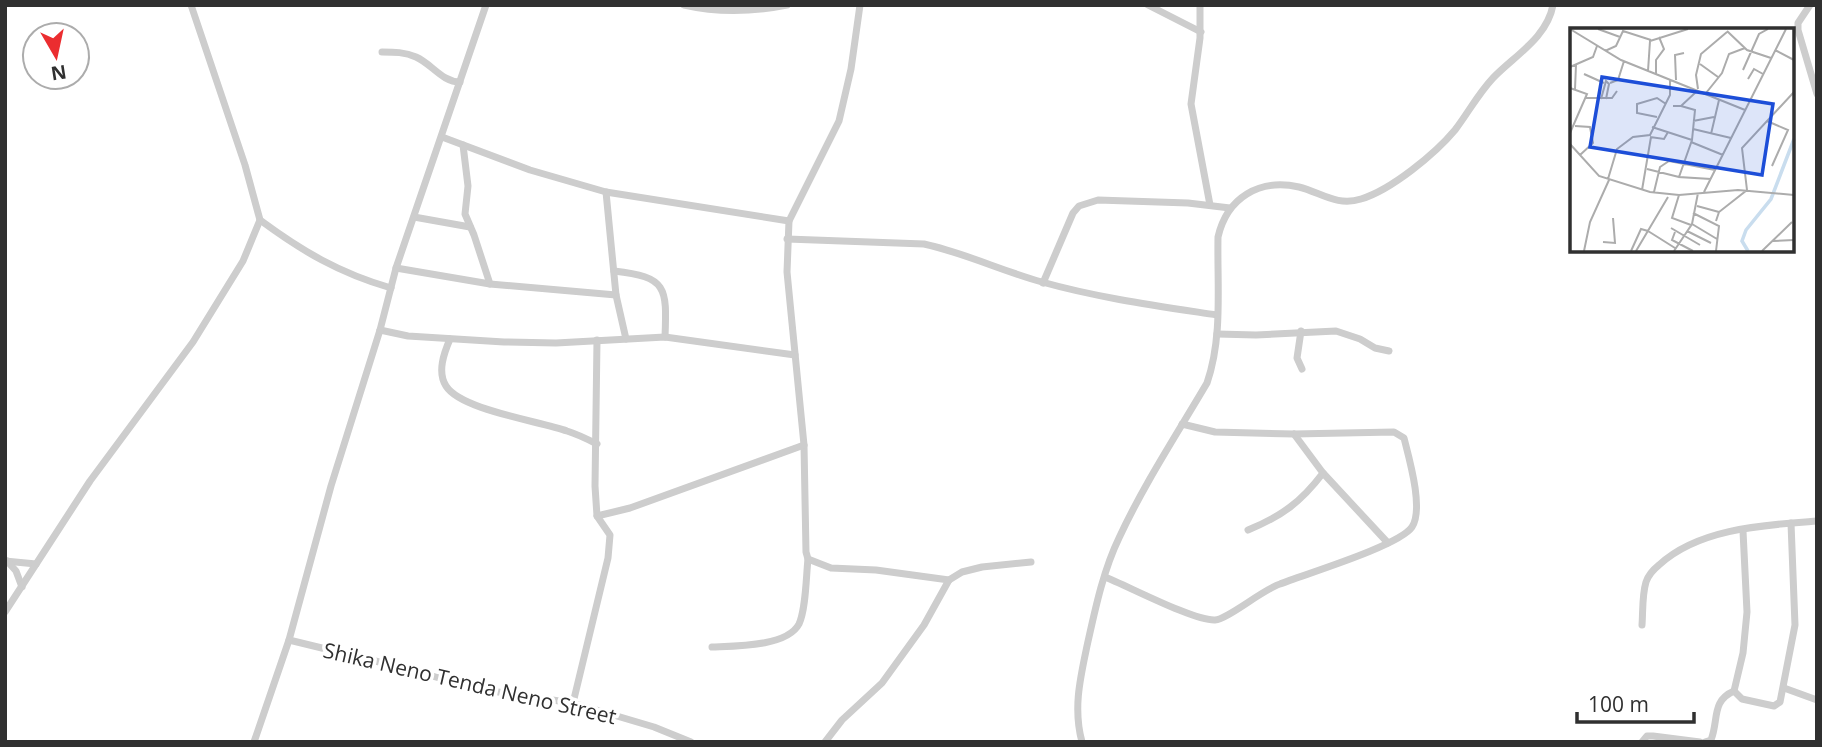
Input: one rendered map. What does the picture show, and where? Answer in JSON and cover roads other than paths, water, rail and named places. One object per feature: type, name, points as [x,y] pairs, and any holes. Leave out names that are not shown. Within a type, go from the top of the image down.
[{"type":"street","points":[[5,612],[90,481],[192,342],[243,261],[260,220],[245,165],[191,5]]},
{"type":"street","points":[[254,742],[289,640],[331,486],[380,330],[396,268],[486,5]]},
{"type":"street","points":[[684,5],[724,11],[787,5]]},
{"type":"street","points":[[712,647],[753,645],[779,638],[794,631],[801,616],[808,559],[807,515],[804,445],[787,272],[787,239],[789,221],[839,121],[851,69],[860,5]]},
{"type":"street","points":[[1148,5],[1200,32]]},
{"type":"street","points":[[1200,5],[1200,32],[1191,104],[1210,205]]},
{"type":"street","points":[[1082,742],[1077,716],[1078,695],[1091,626],[1105,577],[1119,537],[1162,457],[1207,383],[1217,334],[1219,237],[1222,222],[1230,208],[1249,192],[1263,187],[1300,187],[1339,201],[1361,199],[1404,175],[1425,161],[1456,129],[1484,88],[1546,26],[1553,5]]},
{"type":"street","points":[[1810,5],[1798,23],[1798,30],[1817,94]]},
{"type":"street","points":[[382,52],[407,53],[451,81],[460,82]]},
{"type":"street","points":[[442,137],[530,170],[606,192],[789,221]]},
{"type":"street","points":[[463,145],[468,186],[465,214],[489,284]]},
{"type":"street","points":[[606,192],[616,295],[626,339]]},
{"type":"street","points":[[1043,283],[1073,213],[1079,206],[1098,200],[1119,200],[1230,208]]},
{"type":"street","points":[[414,217],[470,227]]},
{"type":"street","points":[[260,220],[330,266],[365,281],[391,288]]},
{"type":"street","points":[[787,239],[924,244],[946,249],[1043,283],[1098,297],[1217,315]]},
{"type":"street","points":[[396,268],[489,284],[616,295]]},
{"type":"street","points":[[614,271],[654,281],[663,289],[667,304],[665,337]]},
{"type":"street","points":[[380,330],[408,336],[517,342],[665,337],[795,355]]},
{"type":"street","points":[[1301,331],[1297,358],[1303,369]]},
{"type":"street","points":[[1217,334],[1336,331],[1360,339],[1375,348],[1389,351]]},
{"type":"street","points":[[450,339],[442,366],[444,382],[447,388],[460,398],[489,410],[567,430],[597,444]]},
{"type":"street","points":[[573,703],[608,558],[610,535],[597,516],[595,486],[597,340]]},
{"type":"street","points":[[1105,577],[1187,613],[1214,620],[1226,617],[1273,586],[1318,572],[1388,543],[1411,528],[1416,516],[1410,462],[1404,438],[1394,432],[1381,430],[1294,434],[1205,431],[1182,424]]},
{"type":"street","points":[[1294,434],[1323,473],[1388,543]]},
{"type":"street","points":[[597,516],[630,508],[804,445]]},
{"type":"street","points":[[1248,530],[1275,519],[1289,509],[1323,473]]},
{"type":"street","points":[[1642,625],[1646,581],[1654,569],[1682,547],[1711,536],[1817,521]]},
{"type":"street","points":[[1734,691],[1742,699],[1774,706],[1780,702],[1795,625],[1791,523]]},
{"type":"street","points":[[1734,691],[1743,653],[1747,612],[1742,531]]},
{"type":"street","points":[[808,559],[831,568],[876,570],[949,580]]},
{"type":"street","points":[[6,561],[36,564]]},
{"type":"street","points":[[6,561],[16,571],[22,587]]},
{"type":"street","points":[[825,742],[842,720],[882,683],[924,625],[949,580],[962,572],[982,567],[1031,562]]},
{"type":"street","name":"Shika Neno Tenda Neno Street","points":[[289,640],[404,668],[478,690],[573,703],[654,727],[691,742]]},
{"type":"street","points":[[1784,688],[1817,700]]},
{"type":"street","points":[[1705,742],[1711,740],[1713,734],[1717,704],[1722,697],[1734,691]]},
{"type":"street","points":[[1642,742],[1647,736],[1653,736],[1700,742]]}]
